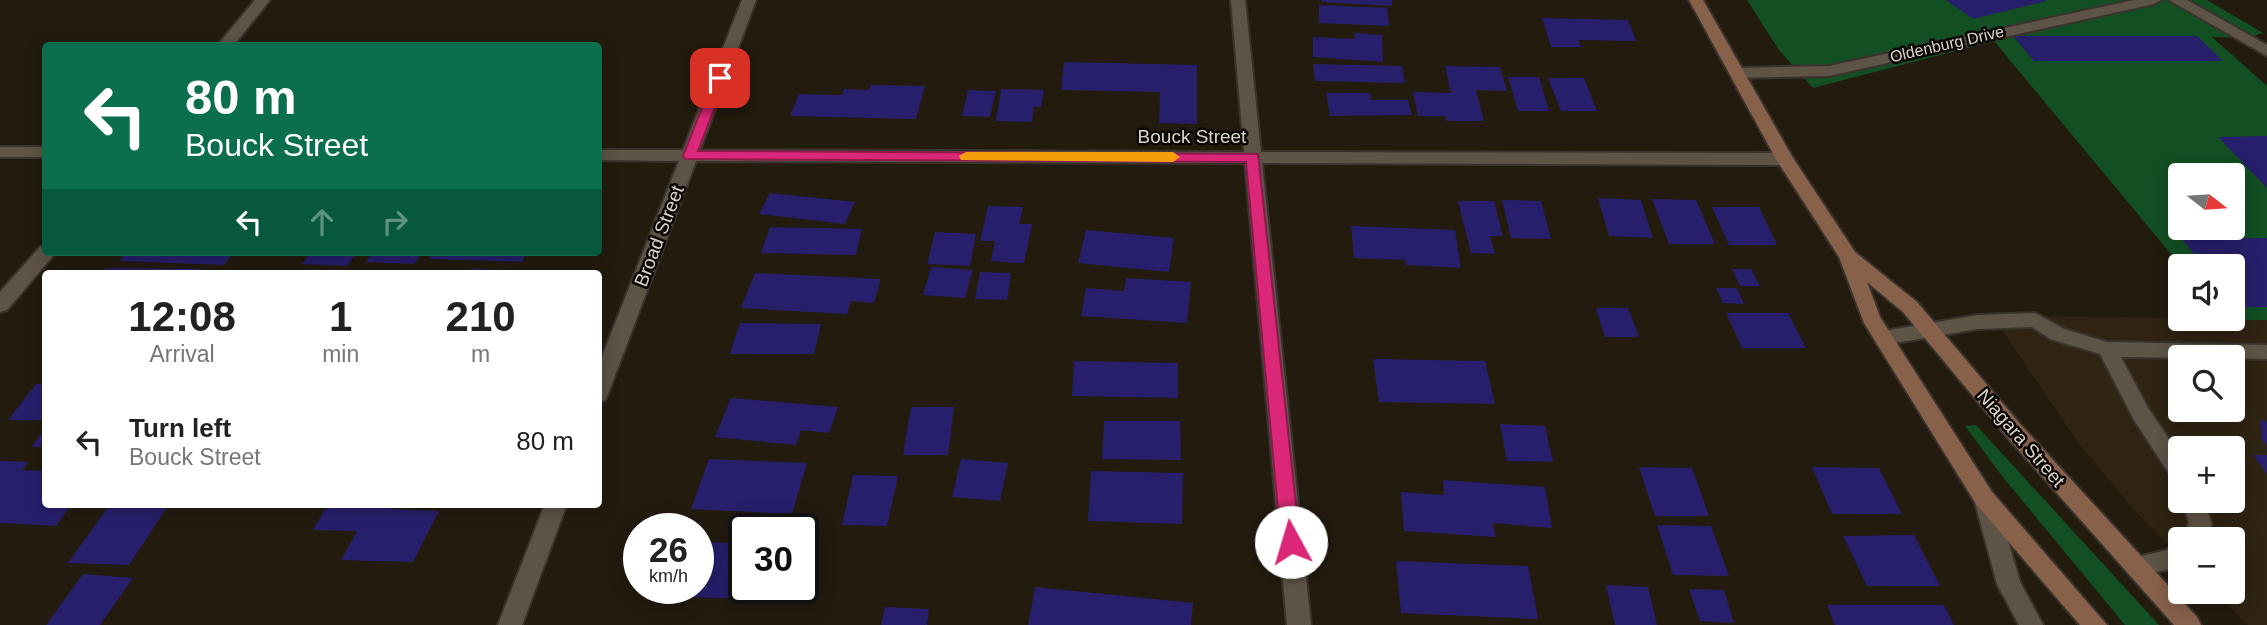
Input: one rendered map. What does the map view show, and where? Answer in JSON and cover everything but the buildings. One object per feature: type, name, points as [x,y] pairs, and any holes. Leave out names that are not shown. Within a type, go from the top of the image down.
[{"type":"main road","name":"Niagara Street","points":[[1696,0],[1785,159],[1848,256],[1871,318],[1984,498],[2095,625]]},
{"type":"main road","name":"Niagara Street","points":[[1848,256],[1910,307],[2051,474],[2189,625]]},
{"type":"street","points":[[227,42],[263,0]]},
{"type":"street","name":"Broad Street","points":[[602,384],[750,0]]},
{"type":"street","points":[[1238,0],[1299,625]]},
{"type":"street","name":"Oldenburg Drive","points":[[1738,73],[1829,71],[2154,0]]},
{"type":"street","points":[[2175,0],[2267,51]]},
{"type":"street","points":[[0,152],[42,152]]},
{"type":"street","name":"Bouck Street","points":[[602,155],[1785,159]]},
{"type":"street","points":[[0,305],[43,256]]},
{"type":"street","points":[[1884,338],[2003,319],[2035,320],[2057,334],[2107,349],[2267,352]]},
{"type":"street","points":[[2107,349],[2141,414],[2168,454]]},
{"type":"street","name":"Niagara Street","points":[[1984,498],[2009,584],[2031,625]]},
{"type":"street","points":[[510,625],[554,508]]},
{"type":"street","points":[[2137,566],[2168,560]]},
{"type":"shaded area","points":[[1992,315],[2168,318],[2168,331],[2245,331],[2245,320],[2267,320],[2267,625],[2248,625],[2227,604],[2245,604],[2245,527],[2168,527],[2168,545],[2134,510],[2077,441]]},
{"type":"green space","points":[[1747,0],[2207,0],[2263,33],[2247,38],[2212,37],[2267,86],[2267,320],[2245,320],[2245,254],[2171,254],[1994,41],[1813,88],[1779,50]]},
{"type":"green space","points":[[1976,425],[2159,625],[2125,625],[2002,476],[1965,426]]},
{"type":"slow traffic","points":[[966,156],[1173,157]]},
{"type":"route","points":[[720,78],[690,156],[1253,157],[1291,542]]}]
